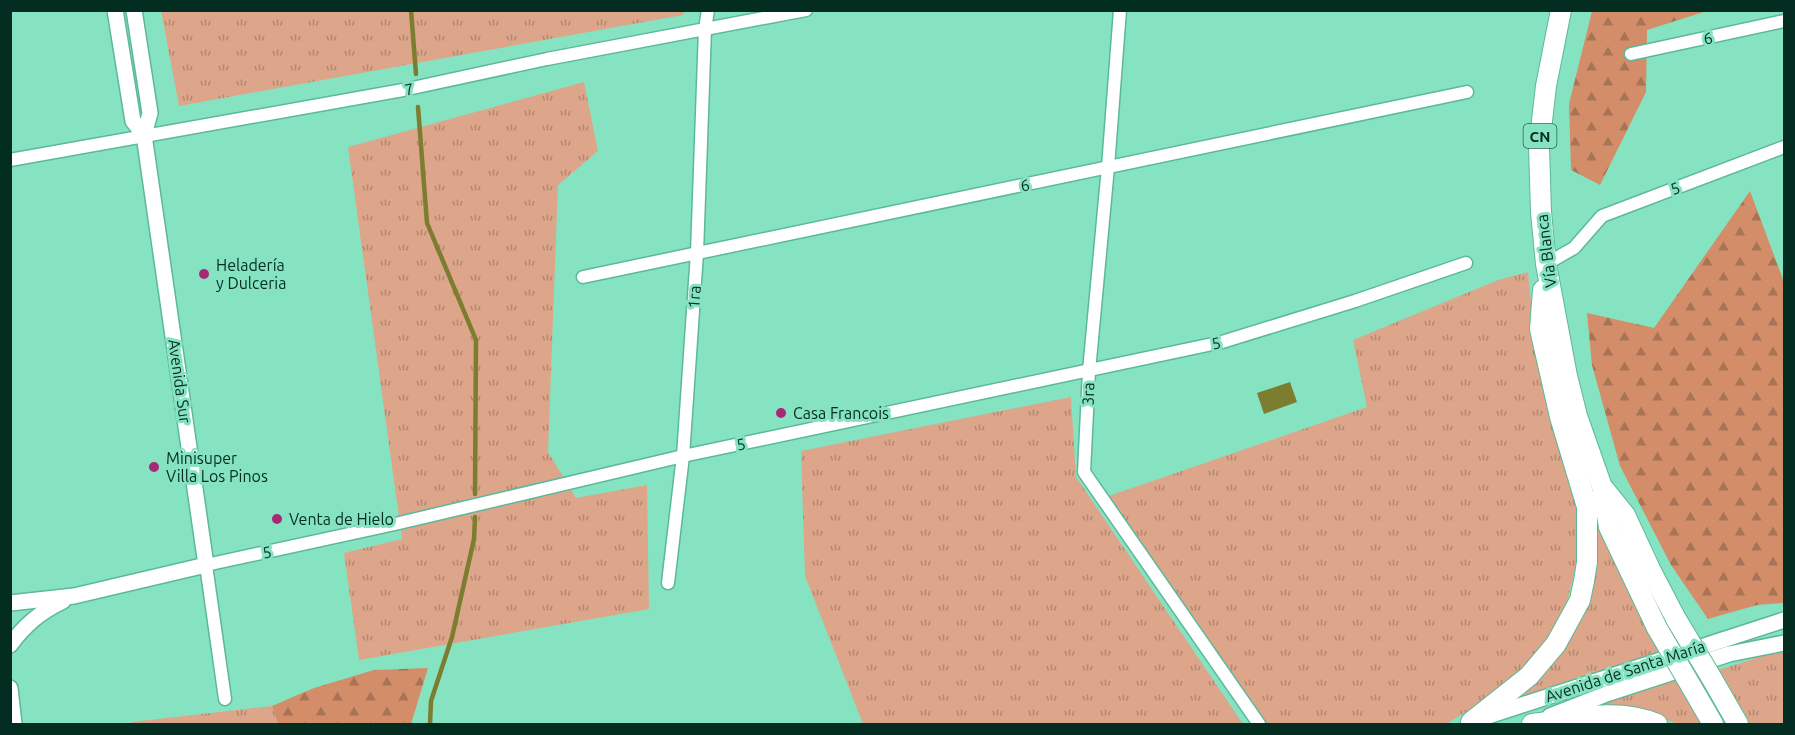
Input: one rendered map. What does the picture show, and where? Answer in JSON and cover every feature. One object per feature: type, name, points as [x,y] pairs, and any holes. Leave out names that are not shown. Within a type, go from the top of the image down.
[{"type":"highway","name":"Vía Blanca","points":[[1561,10],[1546,87],[1539,147],[1541,212],[1546,264],[1570,386],[1577,416],[1602,487],[1609,527],[1657,628],[1713,724]]},
{"type":"highway","points":[[1469,723],[1529,676],[1556,644],[1580,600],[1584,581],[1587,507],[1560,417],[1540,329],[1546,264]]},
{"type":"highway","name":"Vía Blanca","points":[[1602,487],[1625,515],[1676,619],[1738,724]]},
{"type":"highway","points":[[1531,724],[1605,715],[1629,717],[1657,724]]},
{"type":"street","name":"Avenida Sur","points":[[115,10],[133,121],[144,135]]},
{"type":"street","name":"Avenida Sur","points":[[134,10],[150,113],[144,135],[225,699]]},
{"type":"street","name":"1ra","points":[[668,583],[684,456],[697,253],[705,29],[708,10]]},
{"type":"street","name":"7","points":[[10,160],[403,90],[547,59],[806,10]]},
{"type":"street","name":"3ra","points":[[1120,10],[1089,371],[1084,472],[1258,724]]},
{"type":"street","name":"6","points":[[1631,54],[1785,21]]},
{"type":"street","name":"6","points":[[583,277],[1467,92]]},
{"type":"street","name":"5","points":[[1546,264],[1574,248],[1602,216],[1785,147]]},
{"type":"street","name":"5","points":[[10,603],[74,596],[684,456],[1222,342],[1355,301],[1466,262]]},
{"type":"street","points":[[10,645],[22,630],[43,611],[74,596]]},
{"type":"street","name":"Avenida de Santa María","points":[[1469,723],[1785,620]]},
{"type":"street","name":"Avenida de Santa María","points":[[1531,724],[1609,693],[1729,654],[1785,643]]},
{"type":"street","points":[[10,687],[14,724]]},
{"type":"green space","points":[[161,10],[684,11],[683,15],[179,106]]},
{"type":"green space","points":[[1592,11],[1707,11],[1647,30],[1646,92],[1600,185],[1571,170],[1569,104]]},
{"type":"green space","points":[[584,82],[598,151],[558,185],[548,452],[576,498],[647,485],[649,609],[359,660],[344,553],[402,539],[348,147]]},
{"type":"green space","points":[[1750,191],[1784,282],[1784,603],[1757,605],[1708,619],[1671,565],[1620,466],[1592,365],[1587,313],[1654,328]]},
{"type":"green space","points":[[1528,272],[1536,355],[1578,508],[1576,566],[1565,610],[1539,654],[1479,704],[1446,724],[1267,724],[1109,496],[1367,407],[1353,340],[1498,280]]},
{"type":"green space","points":[[1071,397],[1076,477],[1243,724],[863,724],[805,576],[801,451]]},
{"type":"green space","points":[[1595,513],[1620,574],[1661,651],[1505,707],[1562,649]]},
{"type":"green space","points":[[1771,653],[1784,653],[1784,724],[1748,724],[1716,671]]},
{"type":"green space","points":[[428,668],[411,724],[278,724],[272,706],[314,688],[374,670]]},
{"type":"green space","points":[[1674,678],[1701,724],[1677,724],[1658,716],[1580,709]]},
{"type":"green space","points":[[272,706],[278,724],[132,724],[132,722]]},
{"type":"shaded area","points":[[1290,382],[1297,402],[1264,414],[1257,393]]},
{"type":"waterway","points":[[411,10],[416,74]]},
{"type":"waterway","points":[[418,107],[427,223],[476,340],[475,494]]},
{"type":"waterway","points":[[430,724],[431,701],[452,637],[474,539],[475,517]]},
{"type":"place","name":"Heladería y Dulceria","points":[[204,274]]},
{"type":"place","name":"Casa Francois","points":[[781,413]]},
{"type":"place","name":"Minisuper Villa Los Pinos","points":[[154,467]]},
{"type":"place","name":"Venta de Hielo","points":[[277,519]]}]
